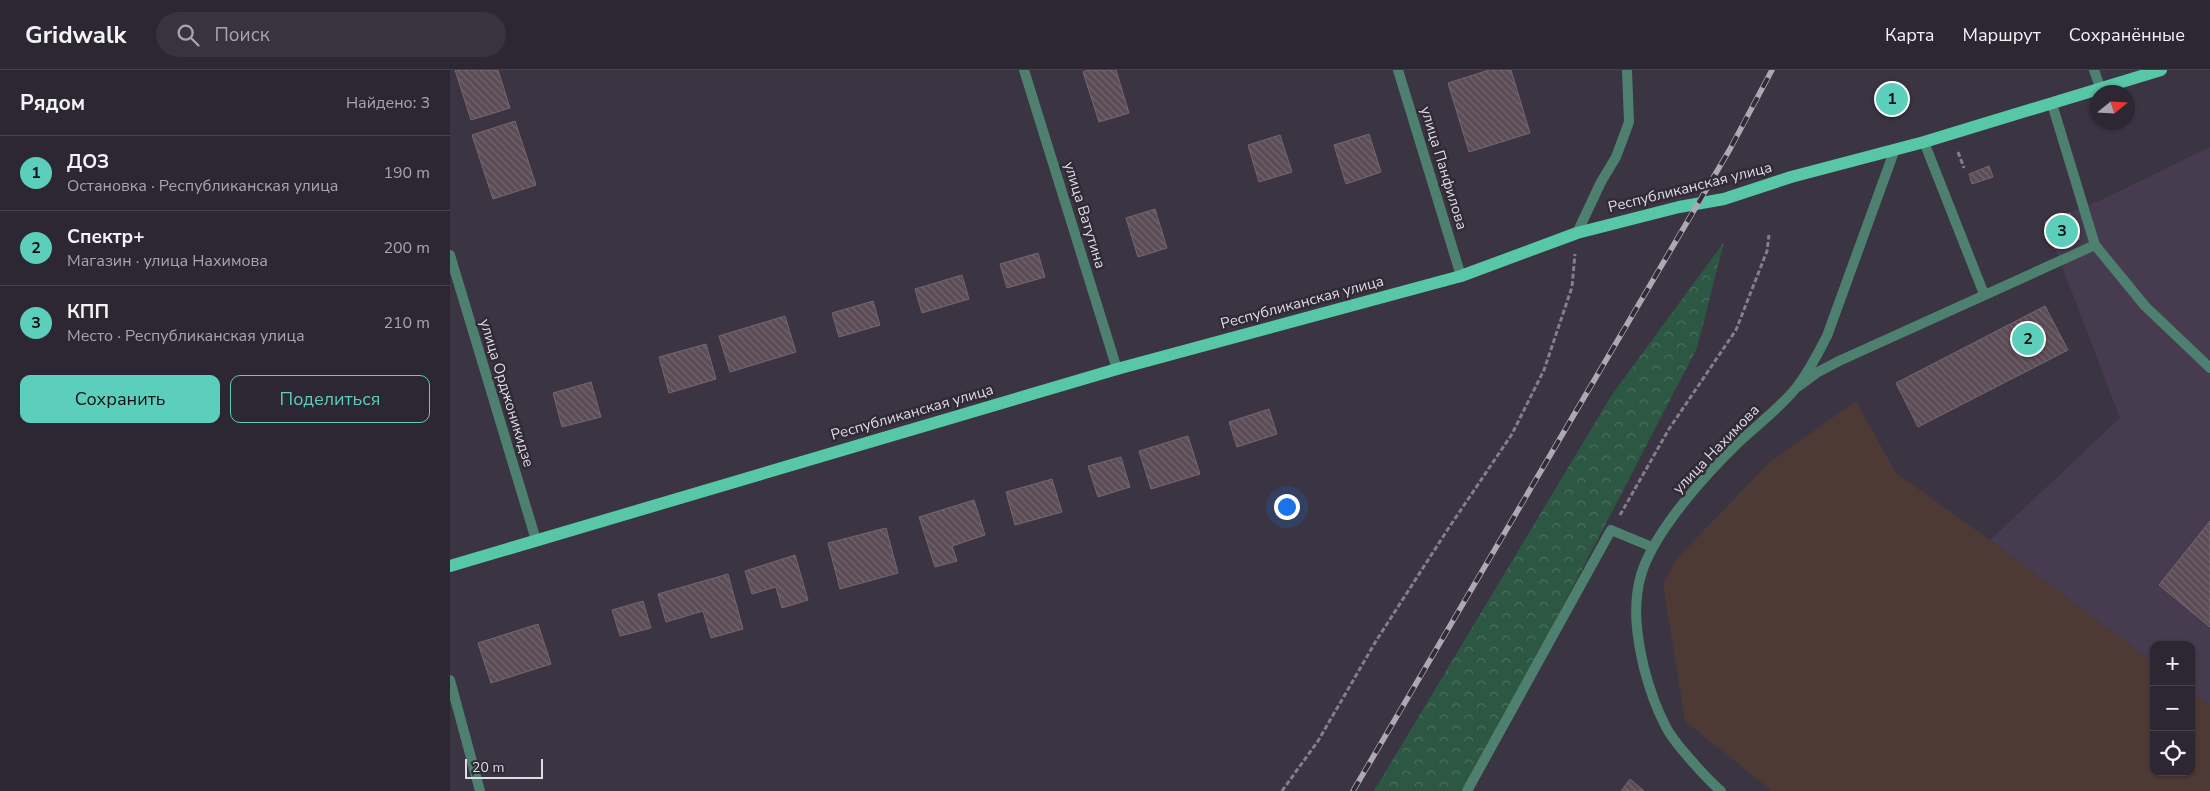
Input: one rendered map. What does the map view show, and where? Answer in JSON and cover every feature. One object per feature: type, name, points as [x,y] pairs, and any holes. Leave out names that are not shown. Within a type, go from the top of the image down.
[{"type":"main road","name":"Республиканская улица","points":[[2116,85],[2161,70]]},
{"type":"main road","name":"Республиканская улица","points":[[450,566],[1117,369],[1461,276],[1577,233],[1679,207],[1724,199],[1792,177],[1924,142],[2090,93]]},
{"type":"street","name":"улица Ватутина","points":[[1024,70],[1117,369]]},
{"type":"street","name":"улица Панфилова","points":[[1398,70],[1461,276]]},
{"type":"street","points":[[1577,233],[1601,182],[1616,157],[1627,130],[1630,102],[1627,70]]},
{"type":"street","points":[[2094,70],[2099,85]]},
{"type":"street","points":[[2052,104],[2095,245],[2145,306],[2210,368]]},
{"type":"street","points":[[1924,142],[1984,294]]},
{"type":"street","name":"улица Нахимова","points":[[1721,791],[1710,782],[1665,727],[1646,676],[1638,644],[1635,608],[1640,576],[1652,547],[1704,478],[1796,388],[1827,336],[1895,149]]},
{"type":"street","points":[[1796,388],[1818,372],[1839,361],[2095,245]]},
{"type":"street","name":"улица Орджоникидзе","points":[[450,255],[536,540]]},
{"type":"street","points":[[1467,791],[1611,530],[1652,547]]},
{"type":"street","points":[[450,680],[480,791]]},
{"type":"path","points":[[1282,791],[1318,741],[1381,633],[1512,434],[1544,370],[1569,297],[1572,287],[1577,233]]},
{"type":"path","points":[[1611,530],[1669,429],[1736,330],[1767,251],[1769,235]]},
{"type":"shaded area","points":[[2210,147],[2210,705],[2195,694],[2195,641],[2150,641],[2150,660],[1990,540],[2120,418],[2045,222],[2101,200]]},
{"type":"shaded area","points":[[1856,401],[1896,473],[1990,540],[2150,660],[2150,776],[2195,776],[2195,694],[2210,705],[2210,791],[1772,791],[1685,721],[1663,584],[1677,558],[1770,462]]},
{"type":"green space","points":[[1724,242],[1697,348],[1467,791],[1374,791],[1611,396]]},
{"type":"building","points":[[455,70],[498,70],[510,108],[471,120]]},
{"type":"building","points":[[1088,70],[1116,70],[1129,113],[1099,122],[1083,72]]},
{"type":"building","points":[[1489,70],[1511,70],[1530,133],[1469,152],[1448,83]]},
{"type":"building","points":[[515,121],[536,185],[493,199],[472,135]]},
{"type":"building","points":[[1369,134],[1381,172],[1346,184],[1334,145]]},
{"type":"building","points":[[1280,135],[1292,172],[1259,182],[1248,145]]},
{"type":"building","points":[[1989,166],[1993,177],[1972,184],[1969,174]]},
{"type":"building","points":[[1155,209],[1167,248],[1138,257],[1126,218]]},
{"type":"building","points":[[2070,213],[2080,239],[2055,249],[2045,222]]},
{"type":"building","points":[[1038,253],[1045,277],[1007,288],[1000,264]]},
{"type":"building","points":[[962,275],[969,299],[922,313],[915,289]]},
{"type":"building","points":[[873,301],[880,325],[839,337],[832,313]]},
{"type":"building","points":[[2045,306],[2068,350],[1918,427],[1896,383]]},
{"type":"building","points":[[785,316],[796,352],[730,372],[719,336]]},
{"type":"building","points":[[706,344],[716,379],[669,393],[659,357]]},
{"type":"building","points":[[591,382],[601,417],[562,427],[553,393]]},
{"type":"building","points":[[1269,409],[1277,434],[1237,447],[1229,422]]},
{"type":"building","points":[[1188,436],[1200,474],[1151,489],[1139,451]]},
{"type":"building","points":[[1121,457],[1130,487],[1098,497],[1088,466]]},
{"type":"building","points":[[1052,479],[1062,512],[1015,525],[1006,492]]},
{"type":"building","points":[[974,500],[985,535],[952,546],[957,561],[935,567],[919,517]]},
{"type":"building","points":[[2210,521],[2210,627],[2159,585]]},
{"type":"building","points":[[886,528],[898,573],[840,589],[828,543]]},
{"type":"building","points":[[795,555],[808,600],[782,608],[776,587],[752,594],[745,571]]},
{"type":"building","points":[[728,574],[743,629],[711,638],[703,611],[666,622],[658,594]]},
{"type":"building","points":[[643,601],[651,628],[620,636],[612,610]]},
{"type":"building","points":[[538,624],[551,664],[491,683],[478,643]]},
{"type":"building","points":[[1630,779],[1644,791],[1621,791]]},
{"type":"railway","points":[[1353,791],[1730,149],[1772,70]]},
{"type":"place","name":"ДОЗ","points":[[1892,99]]},
{"type":"place","name":"КПП","points":[[2062,231]]},
{"type":"place","name":"Спектр+","points":[[2028,339]]}]
